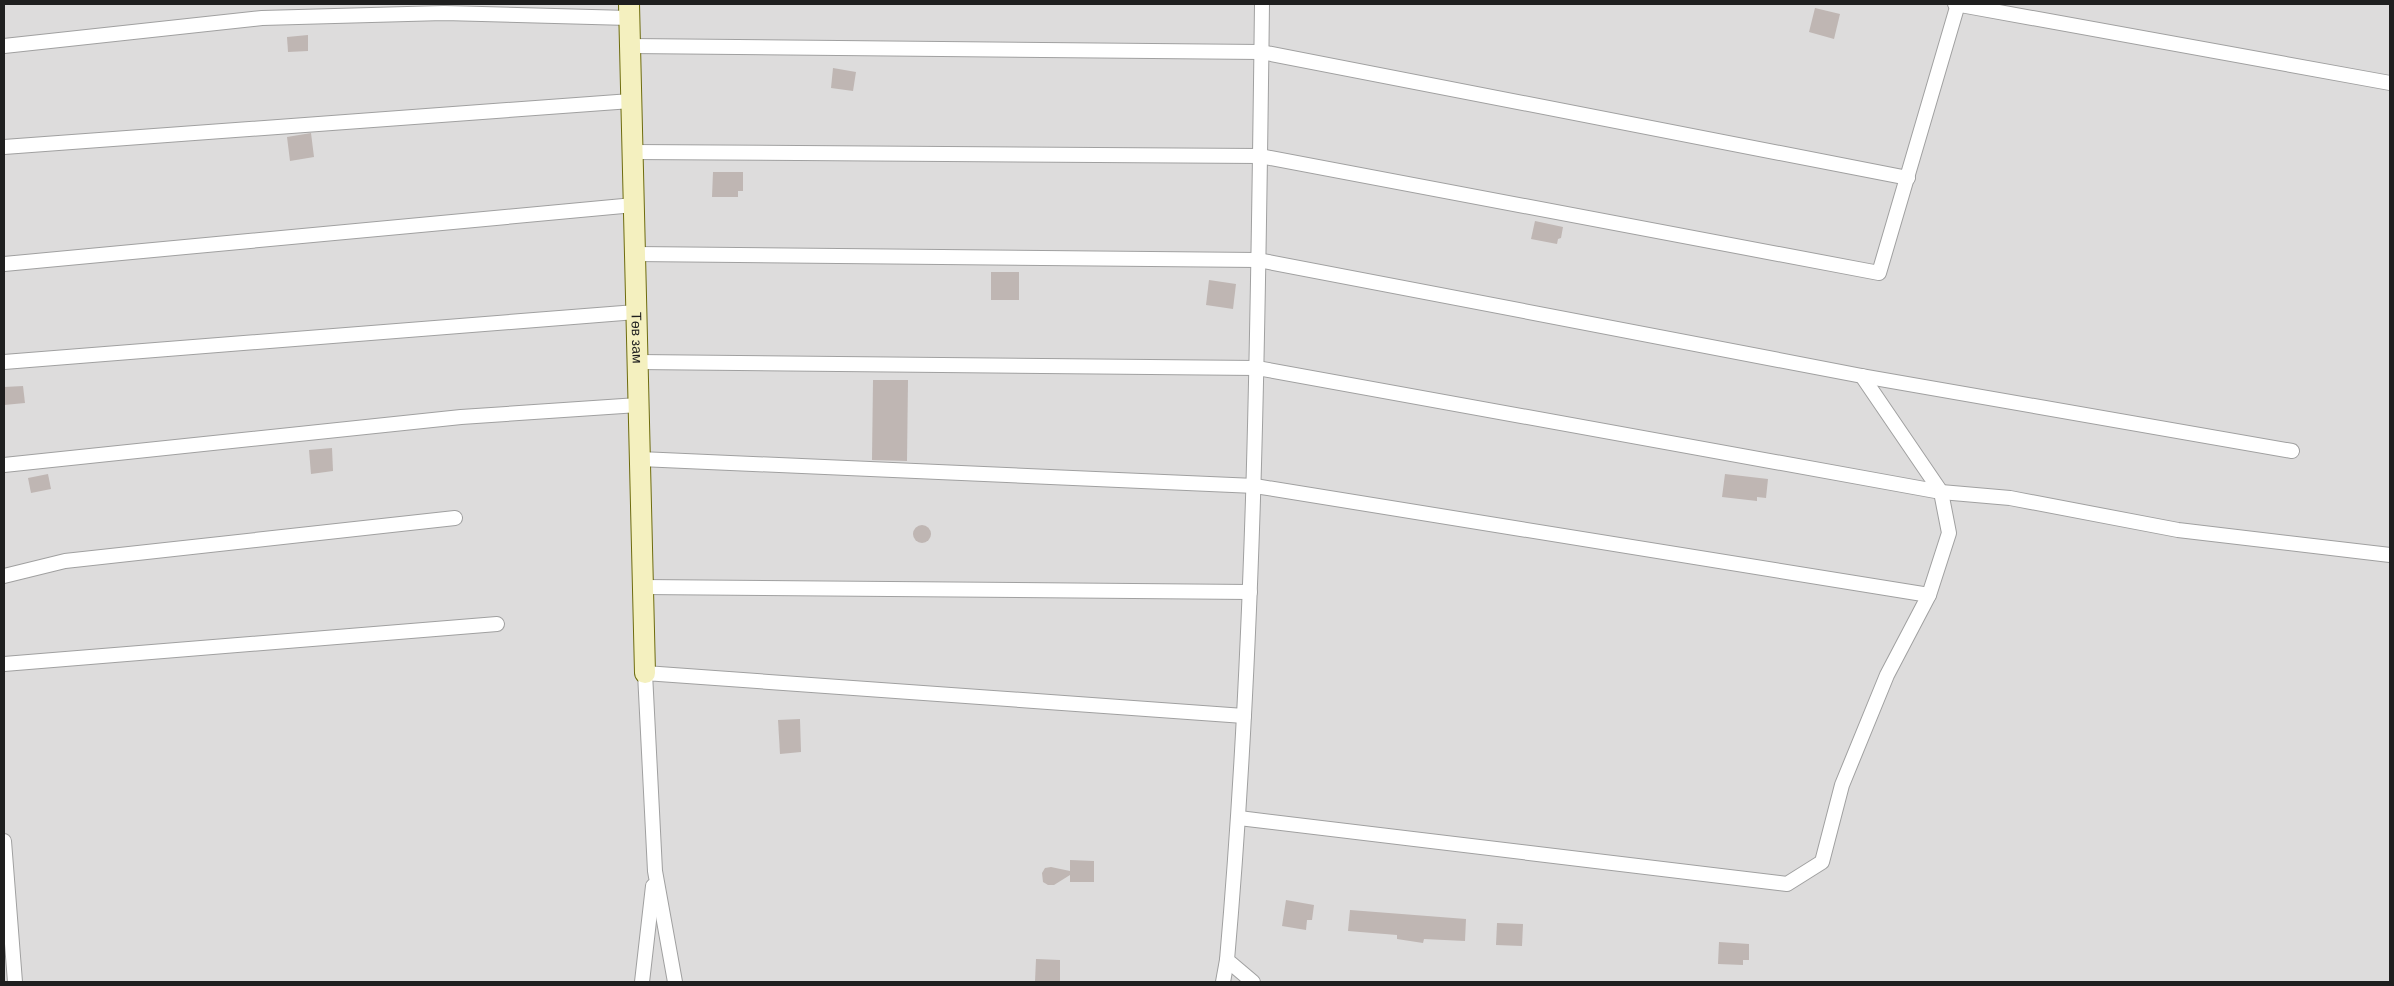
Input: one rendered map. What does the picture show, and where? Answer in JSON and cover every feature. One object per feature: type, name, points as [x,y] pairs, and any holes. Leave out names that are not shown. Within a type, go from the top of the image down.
[{"type":"street","points":[[1223,982],[1227,960],[1239,818],[1255,486],[1262,4]]},
{"type":"street","points":[[632,152],[1260,156],[1879,273],[1957,4],[2390,83]]},
{"type":"street","points":[[4,46],[262,18],[444,13],[629,11]]},
{"type":"street","name":"Төв зам","points":[[629,11],[645,673]]},
{"type":"street","points":[[630,46],[1261,52],[1908,178]]},
{"type":"street","points":[[4,147],[631,101]]},
{"type":"street","points":[[4,264],[634,205]]},
{"type":"street","points":[[635,254],[1258,260],[1862,376],[2292,451]]},
{"type":"street","points":[[4,362],[636,312]]},
{"type":"street","points":[[638,362],[1257,368],[1941,492],[2010,498],[2178,530],[2390,555]]},
{"type":"street","points":[[1239,818],[1787,884],[1822,862],[1842,785],[1887,675],[1929,595],[1948,533],[1941,492],[1862,376]]},
{"type":"street","points":[[4,465],[462,417],[638,405]]},
{"type":"street","points":[[640,459],[1255,486],[1929,595]]},
{"type":"street","points":[[4,576],[65,561],[455,518]]},
{"type":"street","points":[[643,587],[1250,592]]},
{"type":"street","points":[[4,664],[497,624]]},
{"type":"street","points":[[675,982],[655,871],[645,673],[1244,716]]},
{"type":"street","points":[[4,840],[8,938],[15,982]]},
{"type":"street","points":[[642,982],[655,871]]},
{"type":"street","points":[[1227,960],[1253,982]]},
{"type":"shaded area","points":[[4,4],[2390,4],[2390,982],[4,982]]},
{"type":"building","points":[[1815,8],[1840,14],[1834,39],[1809,32]]},
{"type":"building","points":[[308,35],[308,51],[288,52],[287,37]]},
{"type":"building","points":[[833,68],[856,72],[853,91],[831,88]]},
{"type":"building","points":[[311,133],[314,157],[290,161],[287,137]]},
{"type":"building","points":[[713,172],[743,172],[743,191],[738,191],[738,197],[712,197]]},
{"type":"building","points":[[1535,221],[1563,227],[1561,238],[1558,239],[1557,244],[1531,239]]},
{"type":"building","points":[[991,272],[1019,272],[1019,300],[991,300]]},
{"type":"building","points":[[1209,280],[1236,284],[1233,309],[1206,305]]},
{"type":"building","points":[[873,380],[908,380],[907,461],[872,460]]},
{"type":"building","points":[[23,386],[25,403],[4,405],[4,387]]},
{"type":"building","points":[[332,448],[333,471],[311,474],[309,450]]},
{"type":"building","points":[[48,474],[51,489],[31,493],[28,478]]},
{"type":"building","points":[[1725,474],[1768,479],[1766,498],[1757,497],[1757,501],[1722,497]]},
{"type":"building","points":[[922,525],[929,527],[931,534],[929,541],[922,543],[915,541],[913,534],[915,527]]},
{"type":"building","points":[[800,719],[801,752],[780,754],[778,720]]},
{"type":"building","points":[[1070,860],[1094,861],[1094,882],[1070,882],[1070,875],[1054,885],[1048,885],[1043,882],[1042,873],[1045,868],[1051,867],[1070,871]]},
{"type":"building","points":[[1286,900],[1314,905],[1312,920],[1307,920],[1306,930],[1282,926]]},
{"type":"building","points":[[1350,910],[1466,919],[1465,941],[1424,939],[1423,943],[1397,939],[1397,935],[1348,931]]},
{"type":"building","points":[[1497,923],[1523,924],[1522,946],[1496,945]]},
{"type":"building","points":[[1719,942],[1749,944],[1749,960],[1743,960],[1743,965],[1718,964]]},
{"type":"building","points":[[1036,959],[1060,960],[1060,982],[1035,982]]}]
